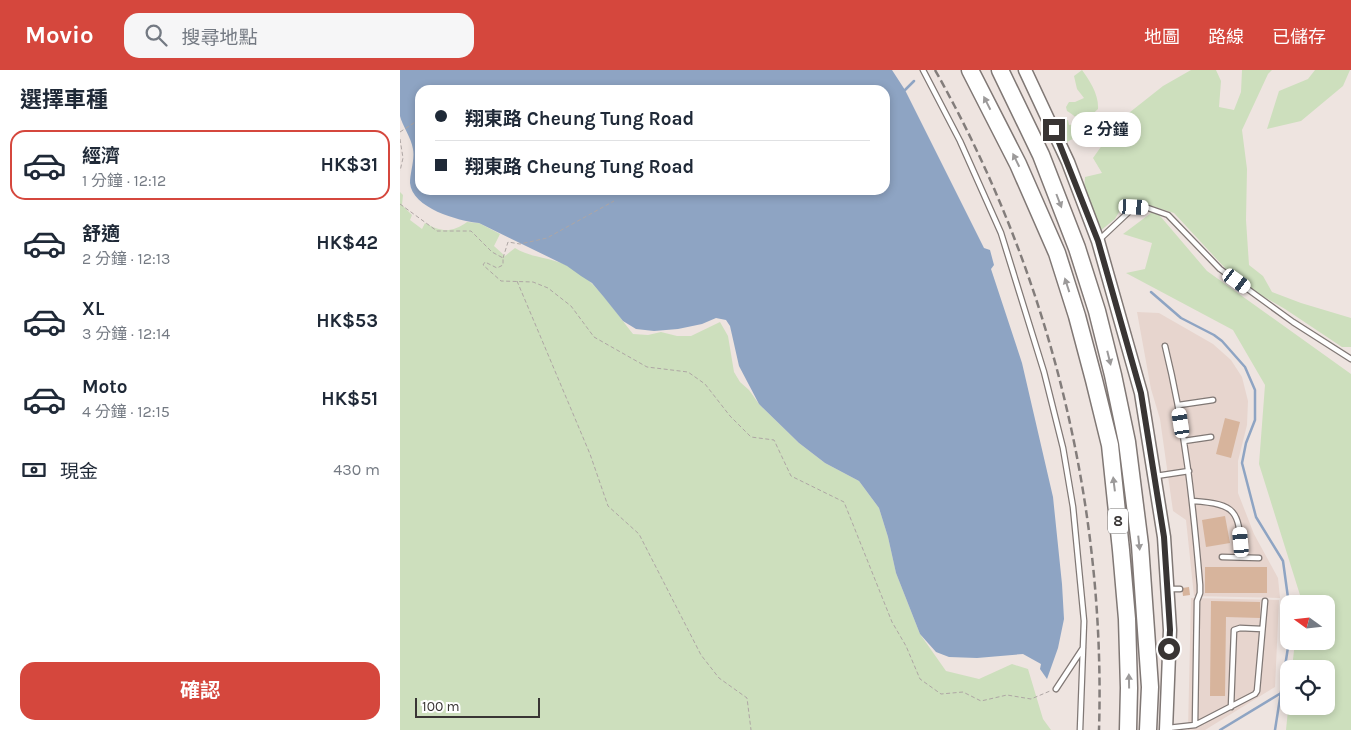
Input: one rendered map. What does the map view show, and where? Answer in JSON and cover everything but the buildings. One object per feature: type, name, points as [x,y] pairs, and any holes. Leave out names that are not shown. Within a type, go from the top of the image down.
[{"type":"highway","name":"8","points":[[970,70],[1018,164],[1057,253],[1077,316],[1110,445],[1122,550],[1127,619],[1128,730]]},
{"type":"highway","name":"8","points":[[1000,70],[1041,155],[1077,248],[1097,311],[1113,375],[1127,442],[1140,545],[1150,687],[1148,730]]},
{"type":"main road","points":[[1025,70],[1068,162],[1098,241],[1141,393],[1174,589],[1170,630],[1166,729]]},
{"type":"lane","points":[[923,70],[960,141],[1000,233],[1044,372],[1064,448],[1073,507],[1084,620],[1080,730]]},
{"type":"lane","points":[[1098,241],[1134,207],[1148,208],[1168,215],[1220,269],[1293,322],[1351,359]]},
{"type":"lane","points":[[1165,346],[1178,405],[1189,471],[1200,585],[1197,601],[1195,725]]},
{"type":"lane","points":[[1178,405],[1213,400]]},
{"type":"lane","points":[[1184,441],[1211,437]]},
{"type":"lane","points":[[1154,476],[1189,471]]},
{"type":"lane","points":[[1193,501],[1222,504],[1234,513],[1239,526],[1242,557]]},
{"type":"lane","points":[[1222,557],[1259,558]]},
{"type":"lane","points":[[1166,729],[1195,725],[1257,691],[1265,601]]},
{"type":"lane","points":[[1230,707],[1234,630],[1240,628],[1262,629]]},
{"type":"lane","points":[[1056,689],[1083,648]]},
{"type":"path","points":[[400,132],[415,122]]},
{"type":"path","points":[[400,139],[403,158],[400,171]]},
{"type":"path","points":[[614,201],[547,238],[520,244],[508,242],[502,258],[503,265],[497,268],[485,262],[483,265],[501,281],[533,282],[548,288],[571,306],[594,337],[647,367],[688,372],[705,384],[730,416],[751,437],[774,440],[791,476],[844,502],[892,622],[906,646],[920,679],[941,694],[963,692],[981,701],[1007,695],[1031,699],[1056,689]]},
{"type":"path","points":[[400,204],[437,231],[471,231],[492,252],[502,258]]},
{"type":"path","points":[[517,280],[590,454],[608,506],[639,534],[701,654],[719,678],[748,698],[750,730]]},
{"type":"shaded area","points":[[1137,312],[1159,313],[1213,344],[1231,360],[1242,377],[1248,401],[1247,425],[1238,461],[1238,493],[1254,534],[1278,578],[1280,598],[1194,596],[1186,520],[1173,511],[1160,419],[1151,389]]},
{"type":"shaded area","points":[[1191,598],[1279,600],[1275,687],[1205,730],[1188,730]]},
{"type":"green space","points":[[1082,70],[1093,88],[1098,104],[1098,109],[1087,119],[1091,124],[1089,130],[1067,111],[1066,107],[1069,102],[1075,102],[1084,98],[1077,89],[1074,76]]},
{"type":"green space","points":[[1191,70],[1216,70],[1221,81],[1219,107],[1234,110],[1241,92],[1242,70],[1272,70],[1268,74],[1242,130],[1247,169],[1246,220],[1249,265],[1263,276],[1272,292],[1351,318],[1351,347],[1342,347],[1285,309],[1237,281],[1174,213],[1152,206],[1133,203],[1119,212],[1115,219],[1100,231],[1084,190],[1085,177],[1102,173],[1093,158],[1120,120],[1163,86]]},
{"type":"green space","points":[[1315,70],[1350,70],[1343,86],[1301,121],[1267,129],[1279,91],[1308,79]]},
{"type":"green space","points":[[1068,120],[1069,125],[1075,124],[1080,135],[1067,142],[1062,135],[1064,127],[1062,121]]},
{"type":"green space","points":[[400,192],[403,195],[402,205],[412,215],[410,220],[422,229],[425,223],[441,230],[451,230],[467,222],[479,223],[500,234],[494,246],[505,256],[515,248],[527,254],[560,262],[577,271],[603,296],[633,334],[648,335],[661,332],[677,336],[691,336],[720,322],[728,336],[734,372],[740,382],[749,390],[759,404],[799,443],[825,463],[859,481],[879,508],[896,573],[920,634],[946,671],[979,679],[1012,664],[1028,669],[1043,719],[1051,730],[400,730]]},
{"type":"green space","points":[[1155,210],[1207,271],[1351,374],[1351,730],[1286,730],[1288,715],[1335,715],[1335,660],[1293,660],[1294,650],[1335,650],[1335,595],[1300,595],[1259,464],[1265,385],[1233,330],[1126,273],[1145,269],[1152,243],[1123,234]]},
{"type":"water","points":[[400,70],[892,70],[905,90],[984,248],[990,250],[994,265],[991,269],[1022,363],[1053,497],[1062,584],[1064,619],[1058,648],[1047,679],[1040,669],[1041,664],[1023,654],[977,658],[949,657],[936,652],[920,634],[896,573],[879,508],[859,481],[825,463],[799,443],[759,404],[739,366],[730,326],[726,320],[716,318],[702,324],[678,329],[654,331],[636,329],[623,321],[592,283],[567,266],[479,223],[437,212],[419,200],[415,195],[890,195],[890,85],[415,85],[415,195],[410,183],[413,149],[400,116]]},
{"type":"waterway","points":[[905,90],[914,81]]},
{"type":"waterway","points":[[1151,292],[1181,318],[1222,341],[1245,367],[1255,390],[1255,420],[1246,443],[1242,463],[1256,517],[1283,561],[1288,595]]},
{"type":"waterway","points":[[1275,730],[1288,650]]},
{"type":"waterway","points":[[1220,730],[1280,694]]},
{"type":"railway","points":[[935,70],[975,146],[1009,225],[1038,306],[1062,389],[1080,473],[1092,558],[1099,644],[1099,730]]},
{"type":"route","points":[[1054,130],[1098,241],[1141,393],[1164,537],[1170,630],[1169,649]]}]
